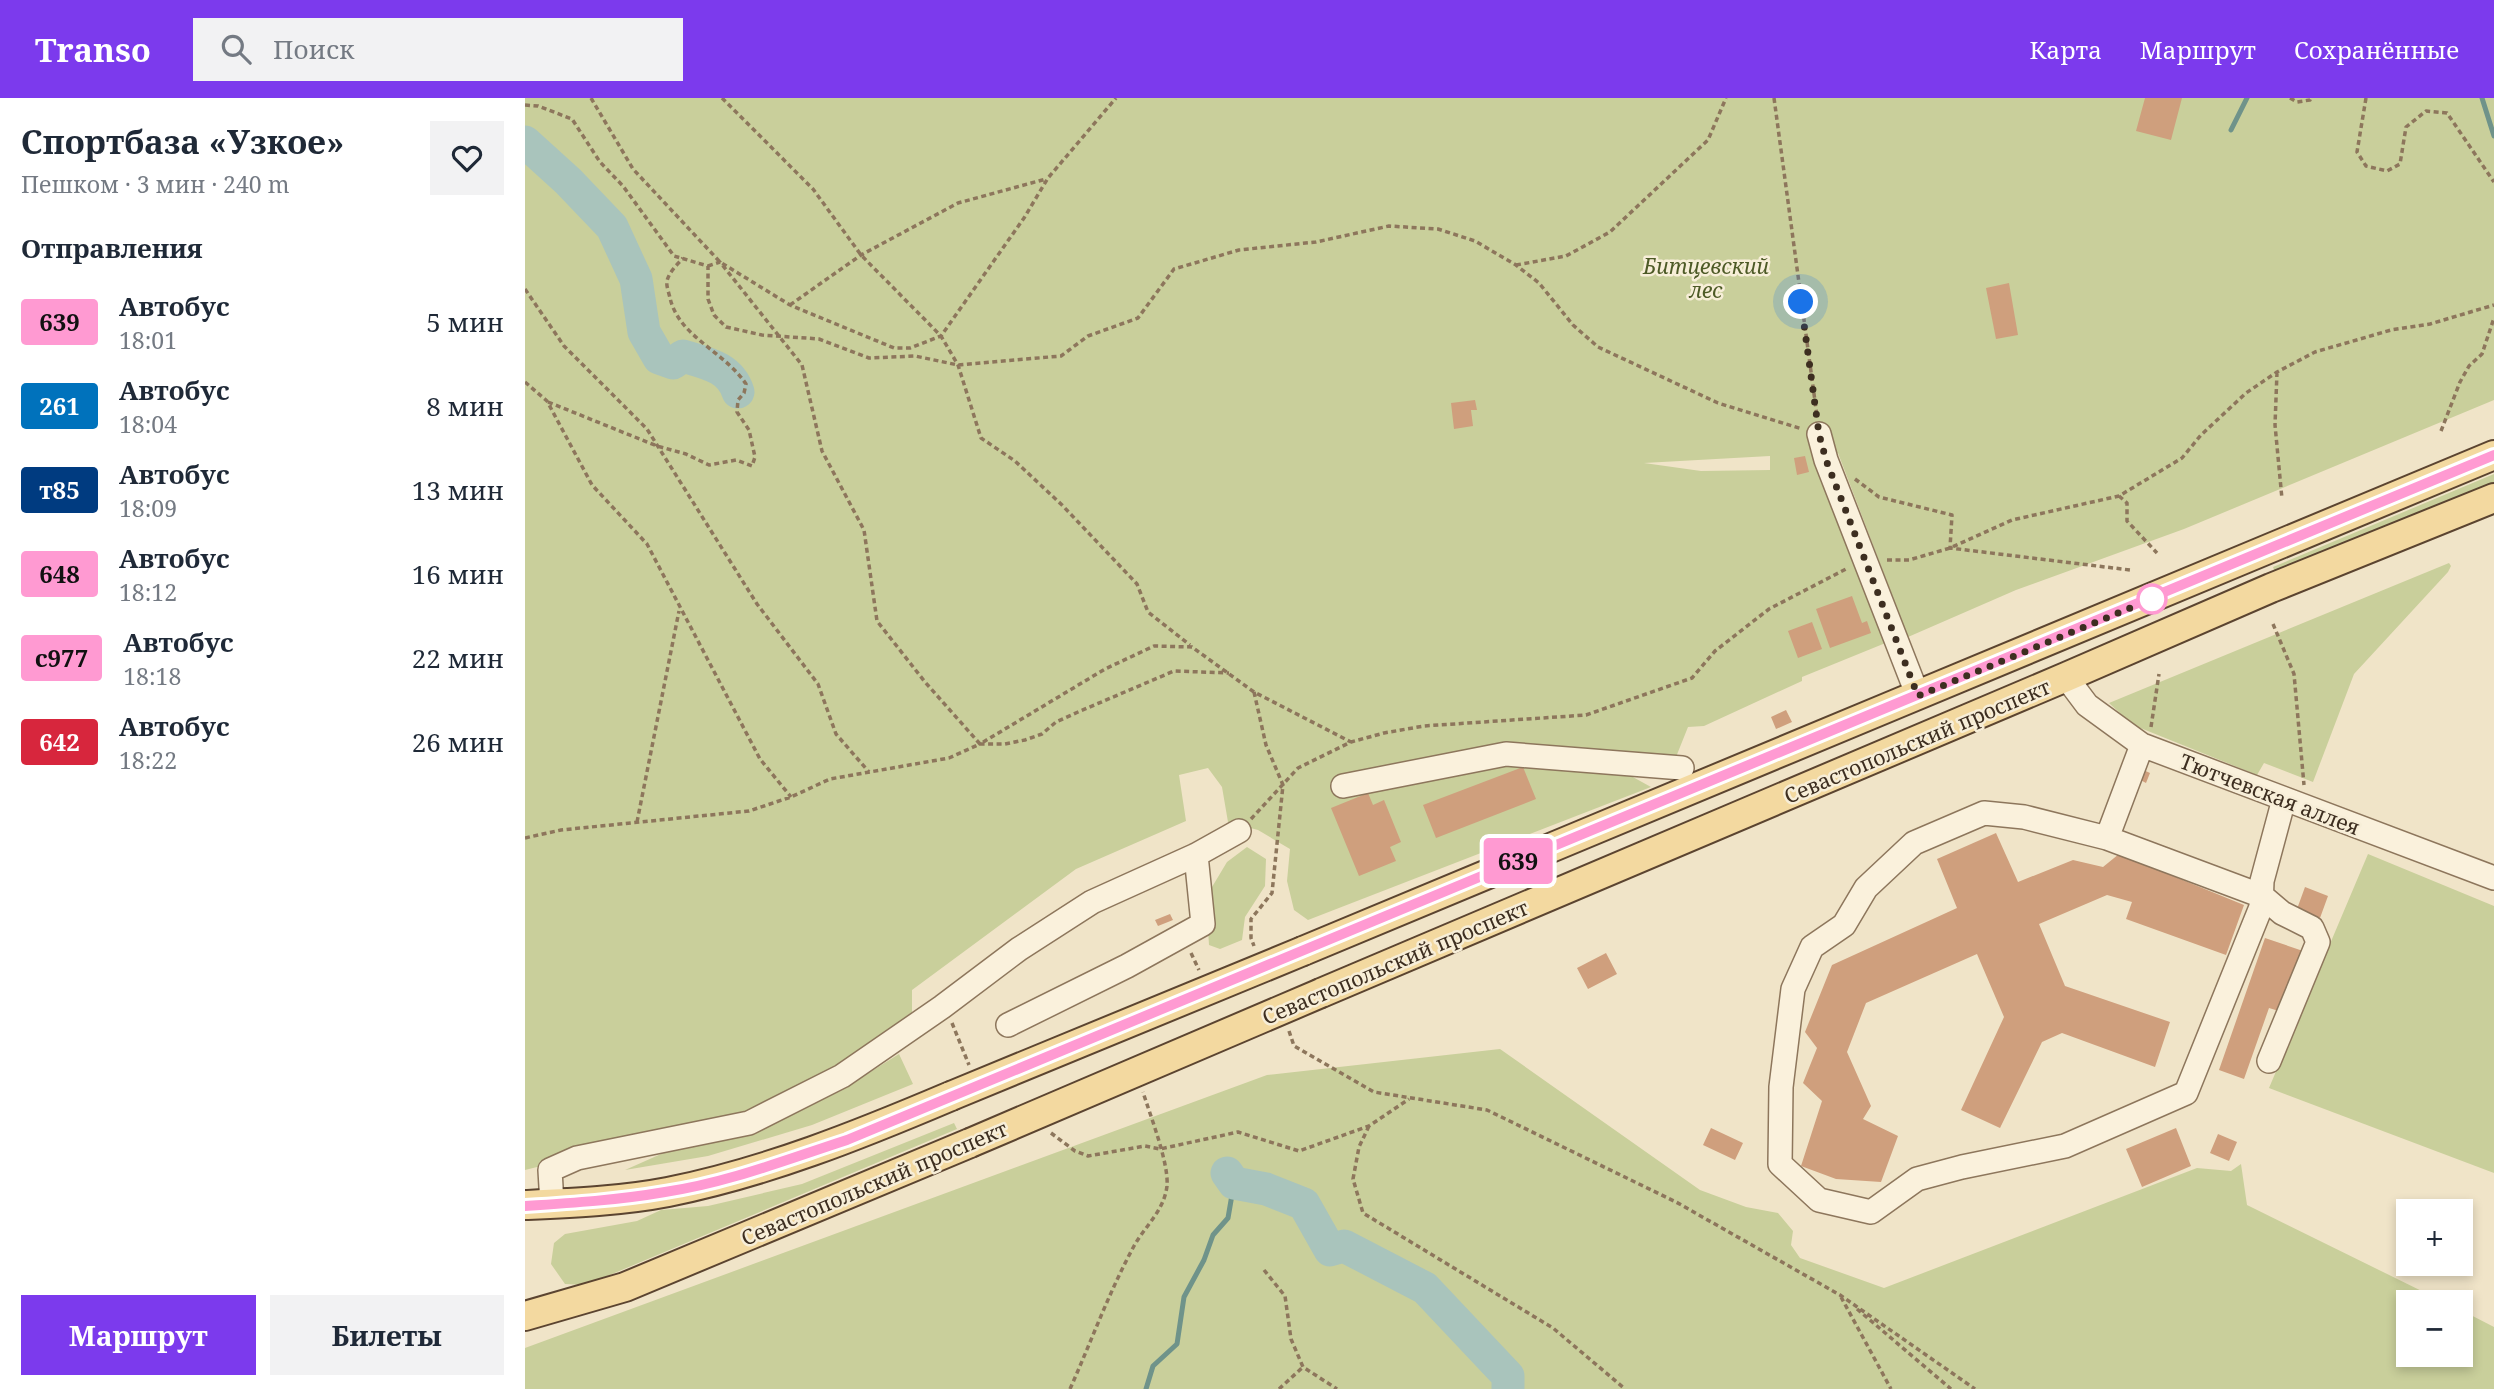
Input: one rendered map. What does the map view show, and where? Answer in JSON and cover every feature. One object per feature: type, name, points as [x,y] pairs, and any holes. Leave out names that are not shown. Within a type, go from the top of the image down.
[{"type":"main road","name":"Севастопольский проспект","points":[[538,1205],[667,1192],[750,1171],[847,1140],[1768,755],[1918,696],[2494,456]]},
{"type":"main road","name":"Севастопольский проспект","points":[[525,1316],[625,1287],[970,1143],[2271,588],[2494,498]]},
{"type":"street","points":[[1819,434],[1826,460],[1918,696]]},
{"type":"street","name":"Тютчевская аллея","points":[[2066,677],[2087,705],[2145,747],[2494,878]]},
{"type":"street","points":[[2107,838],[2145,747]]},
{"type":"street","points":[[1343,786],[1506,754],[1682,768]]},
{"type":"street","points":[[2269,1061],[2318,942],[2312,928],[2283,913],[2262,896],[2107,838],[2024,817],[1984,813],[1914,844],[1866,888],[1844,925],[1812,947],[1793,989],[1781,1087],[1780,1164],[1819,1200],[1871,1212],[1917,1179],[2065,1146],[2186,1093],[2261,907],[2262,896],[2262,881],[2284,799]]},
{"type":"street","points":[[538,1205],[550,1170],[577,1158],[749,1123],[842,1076],[1019,949],[1092,902],[1196,855],[1239,831]]},
{"type":"street","points":[[1008,1026],[1203,924],[1196,855]]},
{"type":"path","points":[[591,98],[633,169],[720,262],[802,365],[822,451],[864,530],[877,621],[925,682],[980,744],[1005,744],[1042,734],[1056,722],[1174,671],[1229,673]]},
{"type":"path","points":[[722,98],[813,189],[861,255],[941,336],[958,365],[981,438],[1015,461],[1062,505],[1137,584],[1148,612],[1254,692],[1351,743]]},
{"type":"path","points":[[525,105],[538,106],[572,119],[600,162],[623,186],[674,256],[708,266],[720,262],[790,305],[894,348],[909,348],[941,336],[1024,218],[1048,178],[1116,98]]},
{"type":"path","points":[[1516,265],[1566,256],[1610,232],[1708,140],[1726,98]]},
{"type":"path","points":[[708,266],[708,299],[714,315],[726,327],[779,336],[819,339],[869,358],[915,356],[958,365],[1061,356],[1088,336],[1138,318],[1174,269],[1239,250],[1316,242],[1389,226],[1438,229],[1475,241],[1516,265],[1539,283],[1573,325],[1598,347],[1718,403],[1819,434],[1774,98]]},
{"type":"path","points":[[2290,98],[2297,102],[2311,98]]},
{"type":"path","points":[[2366,98],[2357,152],[2366,166],[2387,171],[2400,164],[2406,127],[2426,111],[2447,113],[2494,182]]},
{"type":"path","points":[[790,305],[861,255],[958,203],[1048,178]]},
{"type":"path","points":[[525,382],[547,401],[657,446],[686,454],[709,465],[736,460],[752,466],[755,457],[749,430],[737,412],[738,400],[744,393],[746,384],[727,362],[695,337],[680,321],[671,303],[667,283],[672,271],[683,258]]},
{"type":"path","points":[[525,289],[564,346],[647,429],[757,604],[818,684],[836,734],[869,773]]},
{"type":"path","points":[[1239,831],[1298,768],[1351,743],[1384,733],[1425,726],[1586,715],[1692,678],[1715,651],[1769,608],[1866,560],[1909,560],[1949,548],[2013,520],[2119,496],[2182,458],[2201,435],[2246,393],[2277,372],[2315,352],[2391,330],[2430,324],[2494,305]]},
{"type":"path","points":[[2441,431],[2460,382],[2469,366],[2482,354],[2494,318]]},
{"type":"path","points":[[2277,372],[2275,425],[2282,499]]},
{"type":"path","points":[[547,401],[593,485],[647,544],[760,759],[791,797]]},
{"type":"path","points":[[1826,460],[1879,497],[1952,515],[1949,548]]},
{"type":"path","points":[[2119,496],[2127,503],[2127,521],[2157,553]]},
{"type":"path","points":[[1949,548],[2130,569]]},
{"type":"path","points":[[637,822],[680,609]]},
{"type":"path","points":[[2273,624],[2294,674],[2306,808]]},
{"type":"path","points":[[525,838],[561,830],[748,811],[791,797],[830,779],[949,758],[980,744],[1105,669],[1154,646],[1192,647]]},
{"type":"path","points":[[2145,747],[2159,674]]},
{"type":"path","points":[[1251,937],[1251,919],[1272,893],[1283,785],[1266,746],[1254,692]]},
{"type":"path","points":[[944,1005],[969,1065]]},
{"type":"path","points":[[1294,1046],[1374,1092],[1487,1110],[1676,1202],[1840,1295],[1975,1389]]},
{"type":"path","points":[[1070,1389],[1135,1245],[1153,1221],[1162,1203],[1167,1185],[1160,1149],[1143,1094]]},
{"type":"path","points":[[1050,1132],[1075,1152],[1088,1156],[1145,1146],[1160,1149],[1238,1132],[1299,1151],[1369,1126],[1409,1099]]},
{"type":"path","points":[[1369,1126],[1359,1147],[1353,1180],[1363,1213],[1553,1328],[1625,1389]]},
{"type":"path","points":[[1264,1270],[1285,1296],[1291,1339],[1303,1367],[1337,1389]]},
{"type":"path","points":[[1840,1295],[1891,1389]]},
{"type":"path","points":[[1840,1295],[1951,1389]]},
{"type":"path","points":[[1279,1389],[1303,1367]]},
{"type":"green space","name":"Битцевский лес","points":[[525,98],[2494,98],[2494,400],[2184,529],[2016,590],[1908,637],[1838,453],[1818,454],[1888,642],[1802,677],[1802,681],[1704,726],[1688,727],[1676,757],[1631,776],[1651,787],[1308,920],[1294,910],[1287,881],[1290,849],[1258,830],[1228,822],[1222,787],[1208,768],[1179,775],[1186,821],[1076,869],[912,990],[912,1012],[859,1055],[743,1116],[525,1170]],"holes":[[[1770,456],[1770,470],[1701,471],[1644,463]]]},
{"type":"green space","points":[[2494,474],[2494,482],[2276,575],[2273,567]]},
{"type":"green space","points":[[2449,563],[2451,566],[2448,572],[2354,674],[2313,782],[2264,763],[2257,775],[2133,725],[2109,703]]},
{"type":"green space","points":[[1247,847],[1266,859],[1265,886],[1245,917],[1242,940],[1220,949],[1209,945],[1206,897],[1227,862]]},
{"type":"green space","points":[[2368,854],[2494,906],[2494,1173],[2269,1088]]},
{"type":"green space","points":[[1500,1049],[1700,1190],[1746,1207],[1778,1213],[1793,1231],[1791,1245],[1800,1258],[1884,1288],[2197,1168],[2231,1171],[2241,1164],[2247,1205],[2420,1290],[2396,1290],[2396,1367],[2473,1367],[2473,1316],[2494,1327],[2494,1389],[525,1389],[525,1348],[1267,1075]]},
{"type":"green space","points":[[899,1054],[913,1084],[812,1125],[708,1156],[625,1170],[670,1150],[749,1131],[840,1091]]},
{"type":"green space","points":[[954,1123],[957,1129],[586,1285],[565,1284],[551,1264],[554,1243],[565,1234],[637,1221],[661,1210],[708,1206],[802,1184]]},
{"type":"building","points":[[2145,98],[2182,98],[2171,140],[2136,131]]},
{"type":"building","points":[[2009,283],[2018,335],[1996,339],[1986,288]]},
{"type":"building","points":[[1475,400],[1477,410],[1471,410],[1473,426],[1454,429],[1451,403]]},
{"type":"building","points":[[1805,456],[1809,472],[1797,475],[1794,458]]},
{"type":"building","points":[[1852,596],[1862,623],[1867,621],[1871,633],[1830,648],[1816,609]]},
{"type":"building","points":[[1812,622],[1822,649],[1798,658],[1788,631]]},
{"type":"building","points":[[1786,710],[1792,722],[1776,729],[1771,717]]},
{"type":"building","points":[[1523,767],[1536,799],[1436,838],[1423,805]]},
{"type":"building","points":[[2137,767],[2150,773],[2146,783],[2133,776]]},
{"type":"building","points":[[1368,793],[1373,805],[1384,800],[1401,842],[1390,847],[1396,861],[1359,876],[1331,808]]},
{"type":"building","points":[[1996,833],[2018,882],[2073,860],[2103,867],[2119,854],[2244,905],[2226,955],[2126,919],[2132,902],[2107,895],[2039,924],[2065,986],[2170,1022],[2155,1067],[2062,1033],[2042,1042],[2000,1128],[1961,1110],[2004,1017],[1977,954],[1866,1003],[1847,1052],[1871,1106],[1863,1119],[1898,1136],[1881,1182],[1836,1179],[1801,1166],[1822,1101],[1803,1083],[1817,1048],[1805,1032],[1832,965],[1957,908],[1937,859]]},
{"type":"building","points":[[2305,887],[2328,896],[2320,918],[2297,909]]},
{"type":"building","points":[[1170,914],[1173,920],[1158,926],[1155,920]]},
{"type":"building","points":[[2265,938],[2303,951],[2282,1012],[2269,1008],[2244,1079],[2219,1070]]},
{"type":"building","points":[[1606,953],[1617,974],[1588,989],[1577,968]]},
{"type":"building","points":[[1711,1128],[1743,1143],[1735,1160],[1703,1145]]},
{"type":"building","points":[[2176,1128],[2191,1166],[2142,1187],[2126,1149]]},
{"type":"building","points":[[2218,1134],[2237,1142],[2229,1161],[2210,1153]]},
{"type":"waterway","points":[[2231,130],[2247,98]]},
{"type":"waterway","points":[[2482,98],[2494,136]]},
{"type":"waterway","points":[[525,142],[568,181],[612,227],[636,279],[644,332],[659,358],[673,363],[683,356],[716,367],[729,377],[738,392]]},
{"type":"waterway","points":[[1227,1173],[1234,1183],[1266,1189],[1304,1204],[1330,1250],[1344,1246],[1425,1288],[1508,1376],[1508,1389]]},
{"type":"waterway","points":[[1146,1389],[1153,1366],[1177,1344],[1184,1297],[1204,1260],[1213,1235],[1228,1218],[1234,1183]]},
{"type":"bus line","name":"639","points":[[525,1206],[667,1192],[750,1171],[847,1140],[2494,455]]},
{"type":"route","points":[[1801,302],[1819,434],[1826,460],[1918,696],[2152,599]]}]
